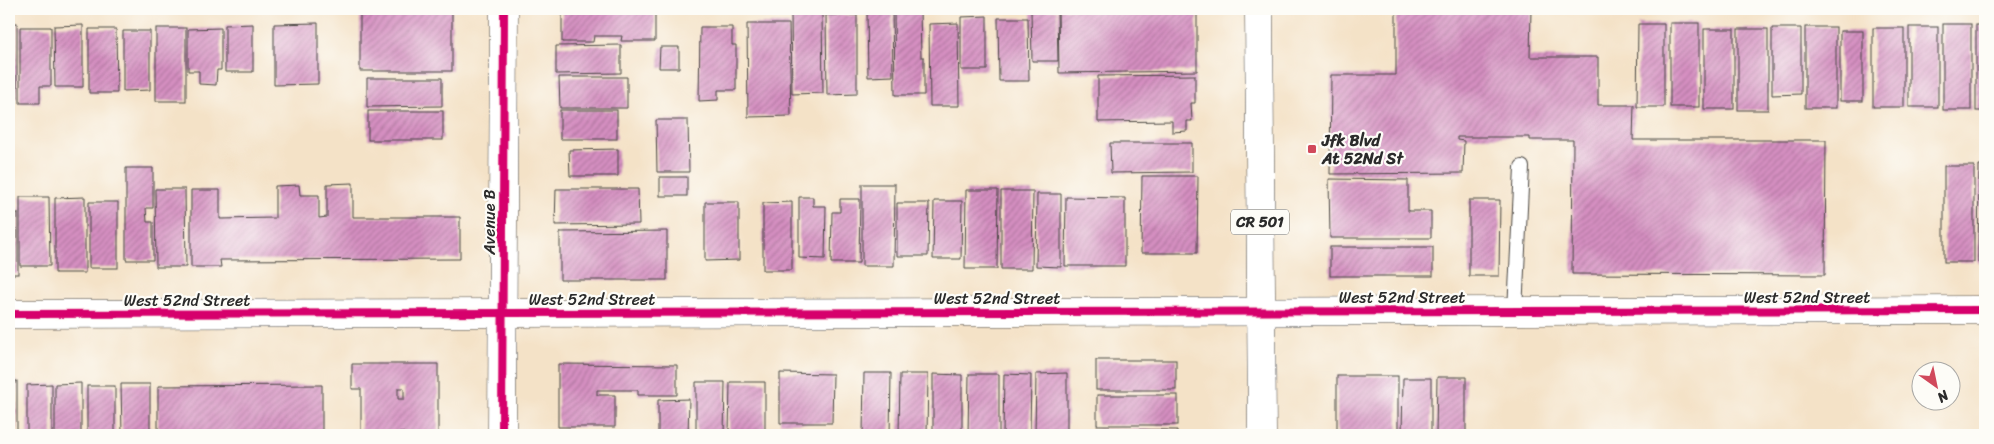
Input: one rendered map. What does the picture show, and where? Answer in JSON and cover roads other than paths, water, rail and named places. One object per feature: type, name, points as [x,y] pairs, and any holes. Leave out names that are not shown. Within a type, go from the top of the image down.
[{"type":"street","name":"Avenue B","points":[[502,435],[504,9]]},
{"type":"street","name":"CR 501","points":[[1259,9],[1262,435]]},
{"type":"street","name":"West 52nd Street","points":[[9,314],[1985,310]]},
{"type":"lane","points":[[1515,311],[1522,167]]},
{"type":"place","name":"Jfk Blvd At 52Nd St","points":[[1312,149]]}]
